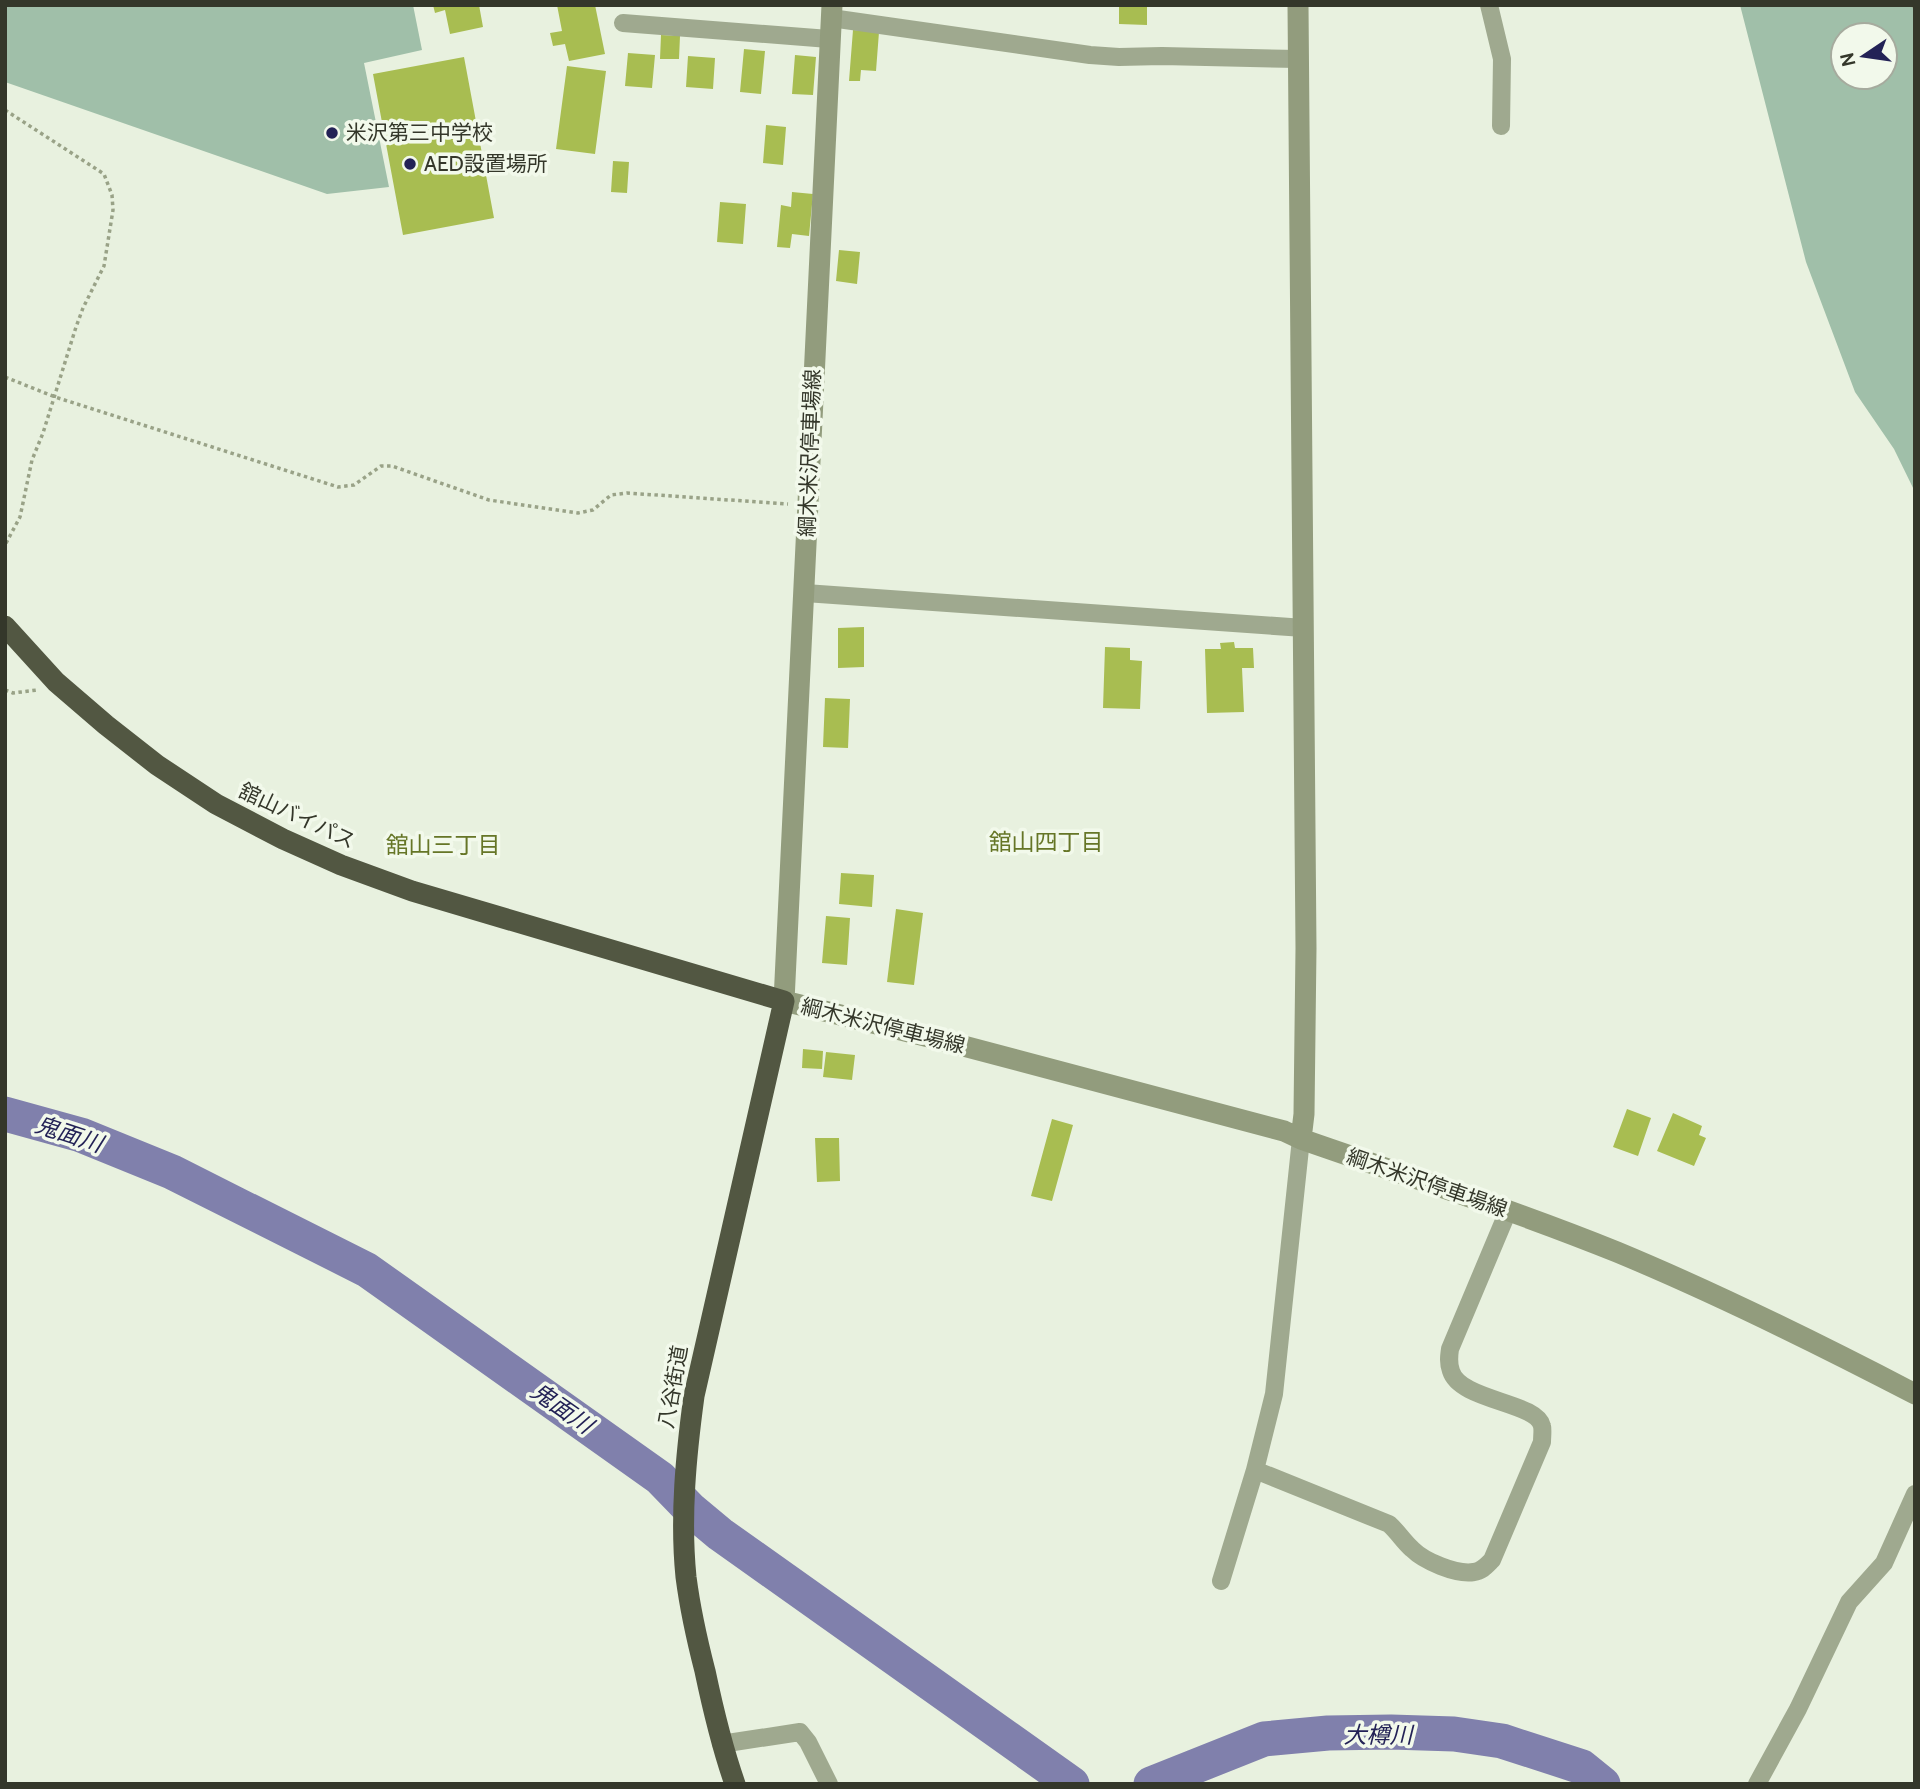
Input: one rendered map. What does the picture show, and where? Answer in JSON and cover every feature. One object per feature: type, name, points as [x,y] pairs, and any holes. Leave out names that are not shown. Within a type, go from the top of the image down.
[{"type":"highway","name":"舘山バイパス","points":[[5,626],[56,682],[106,726],[216,804],[283,839],[412,891],[784,1001]]},
{"type":"highway","name":"八谷街道","points":[[735,1784],[721,1744],[696,1635],[686,1576],[684,1520],[687,1451],[694,1396],[784,1001]]},
{"type":"main road","points":[[1298,5],[1306,948],[1304,1114],[1301,1139]]},
{"type":"main road","name":"綱木米沢停車場線","points":[[831,11],[784,1001],[1283,1130],[1301,1139],[1508,1210],[1616,1252],[1704,1290],[1915,1394]]},
{"type":"street","points":[[1489,5],[1502,60],[1501,126]]},
{"type":"street","points":[[831,11],[1090,55],[1298,59]]},
{"type":"street","points":[[623,23],[829,39]]},
{"type":"street","points":[[805,593],[1304,628]]},
{"type":"street","points":[[1221,1581],[1255,1470],[1274,1394],[1301,1139]]},
{"type":"street","points":[[1255,1470],[1389,1524],[1424,1559],[1447,1568],[1471,1573],[1483,1569],[1492,1560],[1542,1442],[1542,1426],[1539,1418],[1458,1384],[1451,1373],[1449,1361],[1450,1349],[1508,1210]]},
{"type":"street","points":[[1757,1784],[1798,1709],[1849,1602],[1884,1563],[1915,1494]]},
{"type":"street","points":[[721,1744],[800,1732],[808,1742],[829,1784]]},
{"type":"path","points":[[5,110],[104,174],[112,195],[113,210],[104,266],[83,308],[32,460],[20,517],[5,545]]},
{"type":"path","points":[[5,377],[55,397],[338,486],[354,485],[381,466],[392,466],[489,500],[578,513],[593,510],[611,495],[627,493],[807,506]]},
{"type":"path","points":[[5,690],[13,693],[34,691],[56,682]]},
{"type":"green space","points":[[5,5],[413,5],[422,50],[364,63],[389,187],[327,194],[5,82]]},
{"type":"green space","points":[[1740,5],[1915,5],[1915,492],[1894,449],[1855,392],[1806,262]]},
{"type":"building","points":[[433,5],[479,5],[483,27],[450,34],[445,10],[435,13]]},
{"type":"building","points":[[557,5],[595,5],[605,54],[569,61],[565,44],[553,46],[550,33],[562,31]]},
{"type":"building","points":[[1119,5],[1147,5],[1147,25],[1119,24]]},
{"type":"building","points":[[853,30],[879,32],[876,71],[861,70],[860,81],[849,81]]},
{"type":"building","points":[[661,35],[680,36],[679,59],[660,59]]},
{"type":"building","points":[[744,49],[765,51],[761,94],[740,92]]},
{"type":"building","points":[[628,53],[655,55],[652,88],[625,86]]},
{"type":"building","points":[[795,55],[816,57],[813,95],[792,94]]},
{"type":"building","points":[[688,56],[715,58],[713,89],[686,87]]},
{"type":"building","points":[[464,57],[494,218],[403,235],[373,74]]},
{"type":"building","points":[[567,66],[606,71],[595,154],[556,149]]},
{"type":"building","points":[[766,125],[786,127],[783,165],[763,163]]},
{"type":"building","points":[[613,161],[629,162],[627,193],[611,192]]},
{"type":"building","points":[[792,192],[813,194],[809,236],[792,234],[790,248],[777,247],[781,205],[791,207]]},
{"type":"building","points":[[720,202],[746,204],[743,244],[717,242]]},
{"type":"building","points":[[839,250],[860,252],[857,284],[836,281]]},
{"type":"building","points":[[864,627],[864,667],[838,668],[838,628]]},
{"type":"building","points":[[1234,642],[1235,648],[1253,648],[1254,668],[1242,668],[1244,712],[1207,713],[1205,649],[1221,649],[1220,643]]},
{"type":"building","points":[[1105,647],[1130,648],[1130,660],[1142,661],[1140,709],[1103,708]]},
{"type":"building","points":[[825,698],[850,699],[848,748],[823,747]]},
{"type":"building","points":[[841,873],[874,875],[872,907],[839,904]]},
{"type":"building","points":[[896,909],[923,913],[914,985],[887,982]]},
{"type":"building","points":[[826,916],[850,918],[847,965],[822,963]]},
{"type":"building","points":[[803,1049],[823,1051],[822,1069],[802,1068]]},
{"type":"building","points":[[826,1052],[855,1055],[852,1080],[823,1077]]},
{"type":"building","points":[[1627,1109],[1651,1118],[1638,1156],[1613,1147]]},
{"type":"building","points":[[1673,1113],[1702,1126],[1699,1135],[1706,1138],[1694,1166],[1657,1151]]},
{"type":"building","points":[[1052,1119],[1073,1125],[1052,1201],[1031,1196]]},
{"type":"building","points":[[815,1138],[839,1138],[840,1181],[817,1182]]},
{"type":"waterway","name":"鬼面川","points":[[5,1114],[81,1135],[172,1172],[367,1270],[660,1478],[690,1509],[720,1534],[1072,1784]]},
{"type":"waterway","name":"大樽川","points":[[1151,1784],[1264,1739],[1328,1733],[1391,1732],[1454,1734],[1502,1741],[1582,1767],[1603,1784]]},
{"type":"place","name":"米沢第三中学校","points":[[332,133]]},
{"type":"place","name":"AED設置場所","points":[[410,164]]},
{"type":"district","name":"舘山四丁目","points":[[1046,842]]},
{"type":"district","name":"舘山三丁目","points":[[443,845]]}]
